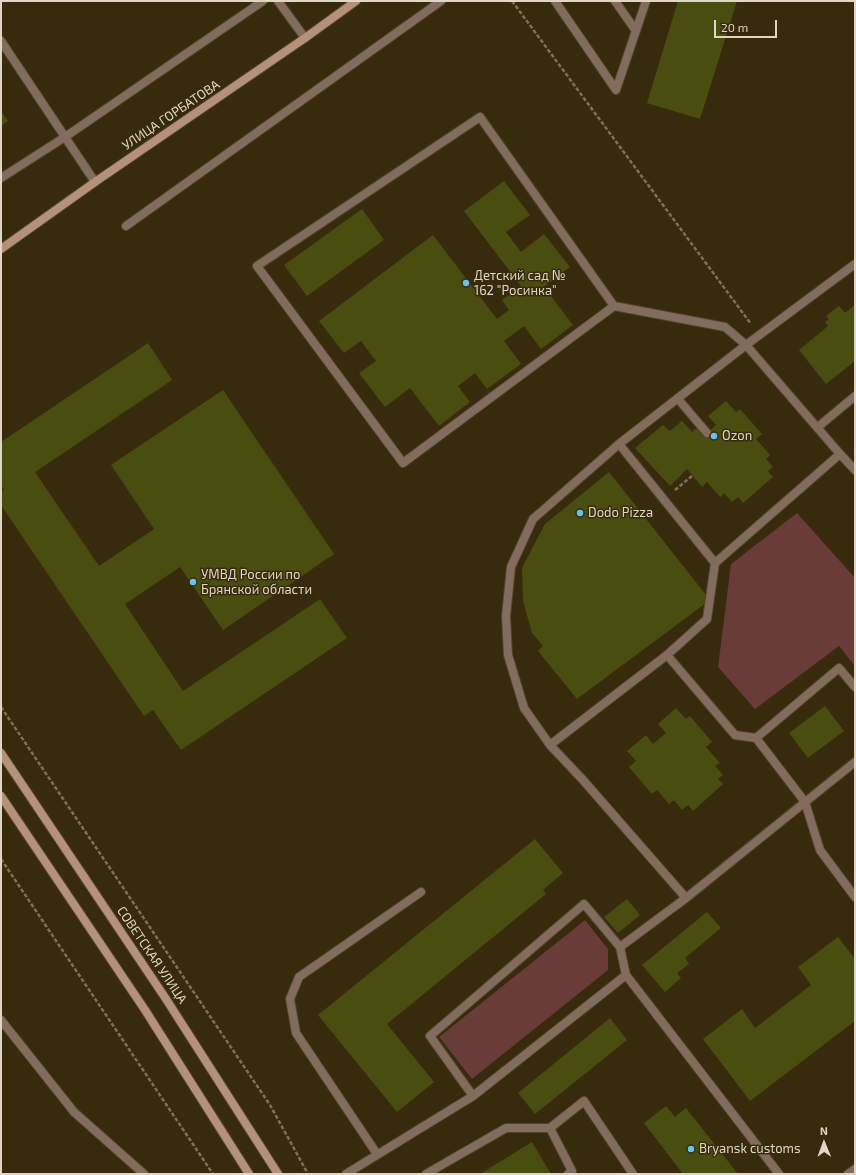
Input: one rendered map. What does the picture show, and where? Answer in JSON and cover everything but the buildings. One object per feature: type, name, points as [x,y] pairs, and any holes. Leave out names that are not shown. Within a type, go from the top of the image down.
[{"type":"main road","name":"УЛИЦА ГОРБАТОВА","points":[[1,249],[356,1]]},
{"type":"main road","name":"СОВЕТСКАЯ УЛИЦА","points":[[1,753],[166,999],[278,1174]]},
{"type":"main road","points":[[1,796],[145,1010],[249,1174]]},
{"type":"street","points":[[1,178],[65,137],[263,1]]},
{"type":"street","points":[[278,1],[304,38]]},
{"type":"street","points":[[126,226],[441,1]]},
{"type":"street","points":[[555,1],[616,90],[646,1]]},
{"type":"street","points":[[615,1],[636,31]]},
{"type":"street","points":[[1,41],[95,182]]},
{"type":"street","points":[[614,306],[403,463],[257,266],[480,117],[614,306],[725,327],[746,345],[855,470]]},
{"type":"street","points":[[686,898],[583,780],[550,745],[524,708],[508,655],[506,616],[511,567],[533,519],[618,444],[746,345],[855,264]]},
{"type":"street","points":[[818,426],[855,396]]},
{"type":"street","points":[[678,399],[708,433]]},
{"type":"street","points":[[618,444],[715,563]]},
{"type":"street","points":[[550,745],[667,655],[707,619],[715,563],[840,454]]},
{"type":"street","points":[[667,655],[735,735],[756,738],[805,802],[820,850],[855,896]]},
{"type":"street","points":[[756,738],[839,668],[855,687]]},
{"type":"street","points":[[620,947],[686,898],[855,762]]},
{"type":"street","points":[[377,1154],[296,1033],[290,999],[298,977],[422,892]]},
{"type":"street","points":[[473,1096],[430,1036],[584,904],[620,947],[626,975],[779,1174]]},
{"type":"street","points":[[346,1174],[473,1096],[626,975]]},
{"type":"street","points":[[1,1020],[74,1112],[144,1174]]},
{"type":"street","points":[[426,1174],[506,1128],[550,1128],[584,1101],[633,1174]]},
{"type":"street","points":[[550,1128],[572,1171],[568,1174]]},
{"type":"street","points":[[848,1174],[855,1169]]},
{"type":"path","points":[[512,1],[760,335]]},
{"type":"path","points":[[664,500],[692,476]]},
{"type":"path","points":[[1,708],[270,1105],[308,1174]]},
{"type":"path","points":[[1,859],[213,1174]]},
{"type":"shaded area","points":[[797,513],[855,578],[855,666],[839,646],[755,709],[718,667],[731,564]]},
{"type":"shaded area","points":[[585,920],[608,949],[608,970],[472,1079],[439,1037]]},
{"type":"place","name":"Детский сад № 162 \"Росинка\"","points":[[466,283]]},
{"type":"place","name":"Ozon","points":[[714,436]]},
{"type":"place","name":"Dodo Pizza","points":[[580,513]]},
{"type":"place","name":"УМВД России по Брянской области","points":[[193,582]]},
{"type":"place","name":"Bryansk customs","points":[[691,1149]]}]
